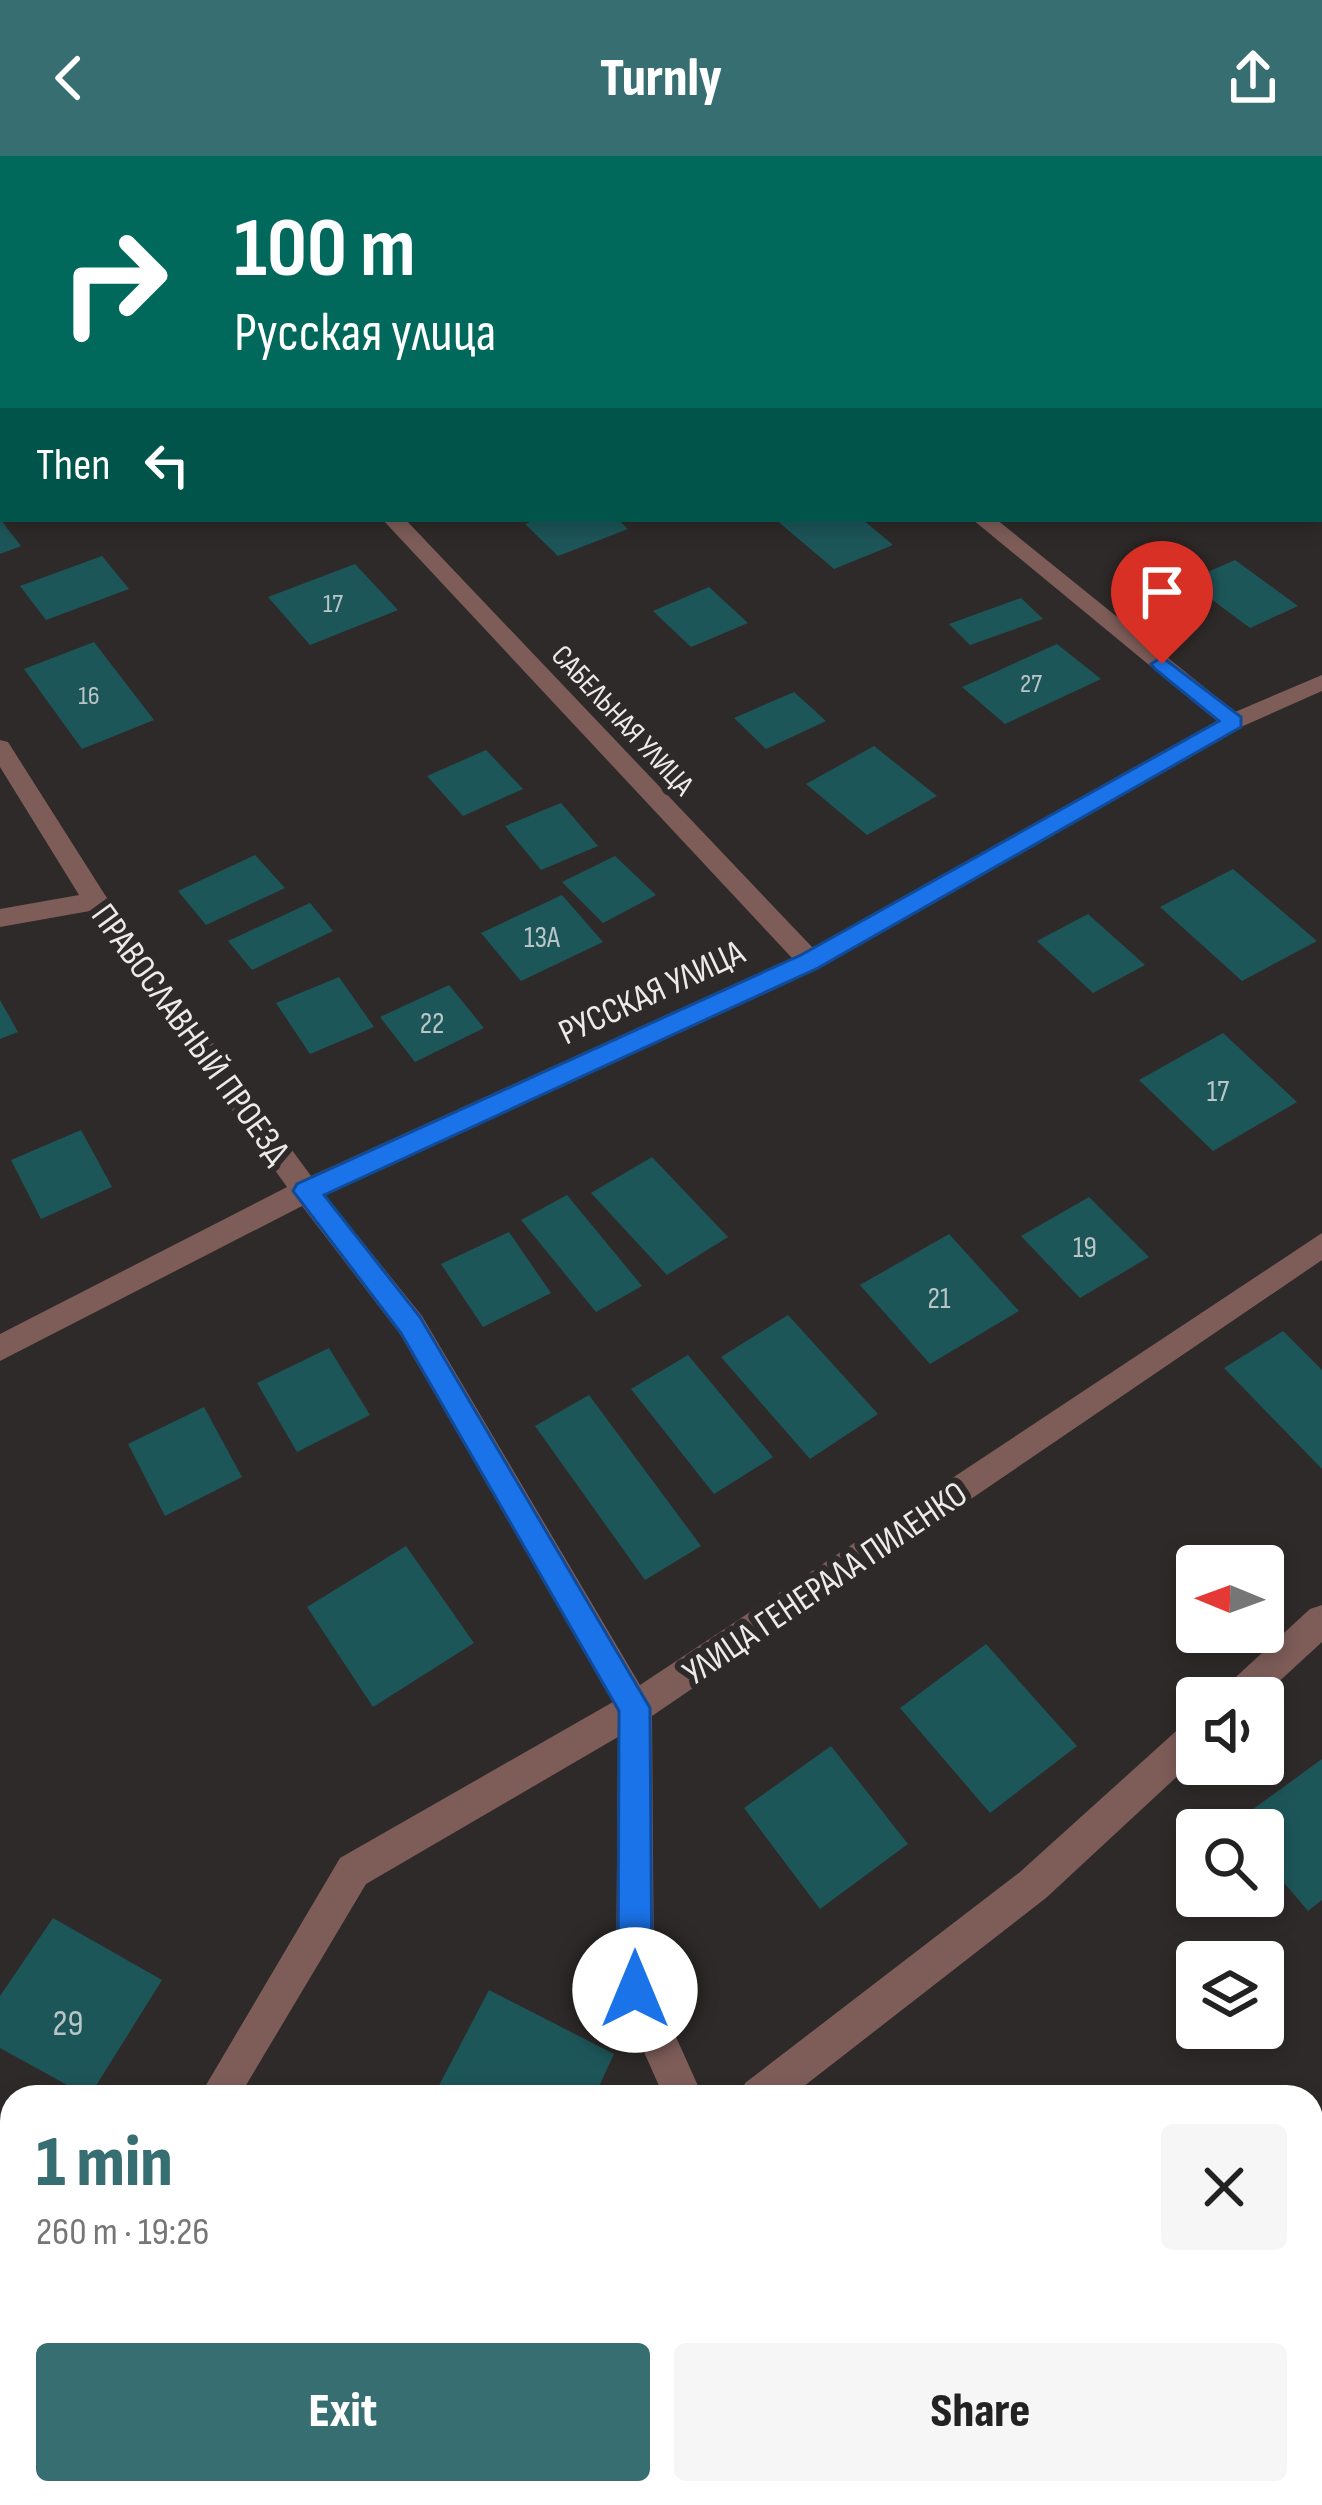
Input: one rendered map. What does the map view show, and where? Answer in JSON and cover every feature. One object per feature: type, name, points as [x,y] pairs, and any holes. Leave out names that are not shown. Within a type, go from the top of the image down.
[{"type":"street","name":"САБЕЛЬНАЯ УЛИЦА","points":[[396,522],[810,962]]},
{"type":"street","points":[[986,522],[1234,722]]},
{"type":"street","name":"РУССКАЯ УЛИЦА","points":[[0,1348],[306,1191],[810,962],[1234,722],[1322,682]]},
{"type":"street","name":"ПРАВОСЛАВНЫЙ ПРОЕЗД","points":[[0,748],[96,902],[306,1191],[411,1325],[635,1708]]},
{"type":"street","points":[[0,918],[96,902]]},
{"type":"street","name":"УЛИЦА ГЕНЕРАЛА ПИЛЕНКО","points":[[225,2085],[353,1871],[635,1708],[1322,1245]]},
{"type":"street","points":[[1260,1677],[1322,1620]]},
{"type":"street","points":[[635,1708],[635,1990],[679,2085]]},
{"type":"street","points":[[775,2085],[1034,1885],[1176,1754]]},
{"type":"building","points":[[0,522],[2,522],[21,546],[0,554]]},
{"type":"building","points":[[620,522],[628,529],[558,556],[525,524]]},
{"type":"building","points":[[779,522],[866,522],[893,545],[834,569]]},
{"type":"building","points":[[102,556],[129,589],[46,620],[20,586]]},
{"type":"building","points":[[1235,560],[1298,606],[1250,628],[1187,581]]},
{"type":"building","points":[[355,564],[398,610],[310,645],[268,597]]},
{"type":"building","points":[[709,587],[748,623],[691,647],[653,611]]},
{"type":"building","points":[[1021,598],[1043,619],[970,645],[949,624]]},
{"type":"building","points":[[94,642],[154,720],[82,749],[24,669]]},
{"type":"building","points":[[1057,644],[1101,679],[1005,724],[962,687]]},
{"type":"building","points":[[794,692],[826,721],[766,749],[734,718]]},
{"type":"building","points":[[874,746],[937,796],[867,835],[806,784]]},
{"type":"building","points":[[486,750],[523,789],[463,816],[427,776]]},
{"type":"building","points":[[561,803],[598,846],[541,870],[505,826]]},
{"type":"building","points":[[255,855],[285,888],[206,925],[178,891]]},
{"type":"building","points":[[615,856],[656,895],[603,923],[562,882]]},
{"type":"building","points":[[1233,869],[1317,941],[1242,981],[1160,907]]},
{"type":"building","points":[[562,895],[603,942],[521,981],[481,933]]},
{"type":"building","points":[[310,903],[333,931],[252,970],[228,941]]},
{"type":"building","points":[[1088,914],[1145,965],[1093,993],[1037,941]]},
{"type":"building","points":[[339,977],[374,1027],[310,1054],[276,1003]]},
{"type":"building","points":[[449,985],[484,1028],[415,1062],[380,1017]]},
{"type":"building","points":[[0,1000],[18,1032],[0,1039]]},
{"type":"building","points":[[1223,1033],[1297,1102],[1213,1151],[1139,1080]]},
{"type":"building","points":[[81,1130],[112,1187],[41,1219],[11,1160]]},
{"type":"building","points":[[652,1157],[728,1237],[667,1275],[591,1193]]},
{"type":"building","points":[[567,1195],[642,1286],[596,1312],[521,1220]]},
{"type":"building","points":[[1089,1197],[1149,1257],[1080,1298],[1021,1236]]},
{"type":"building","points":[[509,1232],[551,1293],[483,1327],[441,1264]]},
{"type":"building","points":[[949,1234],[1019,1311],[930,1364],[860,1285]]},
{"type":"building","points":[[788,1315],[878,1414],[810,1459],[721,1357]]},
{"type":"building","points":[[1283,1331],[1322,1370],[1322,1469],[1224,1368]]},
{"type":"building","points":[[329,1348],[370,1415],[297,1452],[257,1383]]},
{"type":"building","points":[[688,1355],[773,1457],[714,1494],[631,1389]]},
{"type":"building","points":[[589,1395],[701,1546],[645,1580],[535,1426]]},
{"type":"building","points":[[204,1407],[242,1477],[165,1516],[128,1444]]},
{"type":"building","points":[[406,1546],[474,1643],[373,1707],[307,1607]]},
{"type":"building","points":[[986,1644],[1077,1746],[990,1813],[900,1708]]},
{"type":"building","points":[[831,1746],[908,1844],[820,1909],[744,1808]]},
{"type":"building","points":[[1322,1759],[1322,1900],[1308,1911],[1284,1883],[1284,1809],[1253,1809]]},
{"type":"building","points":[[53,1918],[162,1980],[96,2085],[67,2085],[0,2048],[0,1996]]},
{"type":"building","points":[[489,1990],[614,2054],[600,2085],[439,2085]]},
{"type":"route","points":[[635,1990],[635,1708],[411,1325],[306,1191],[810,962],[1234,722],[1162,664]]}]
